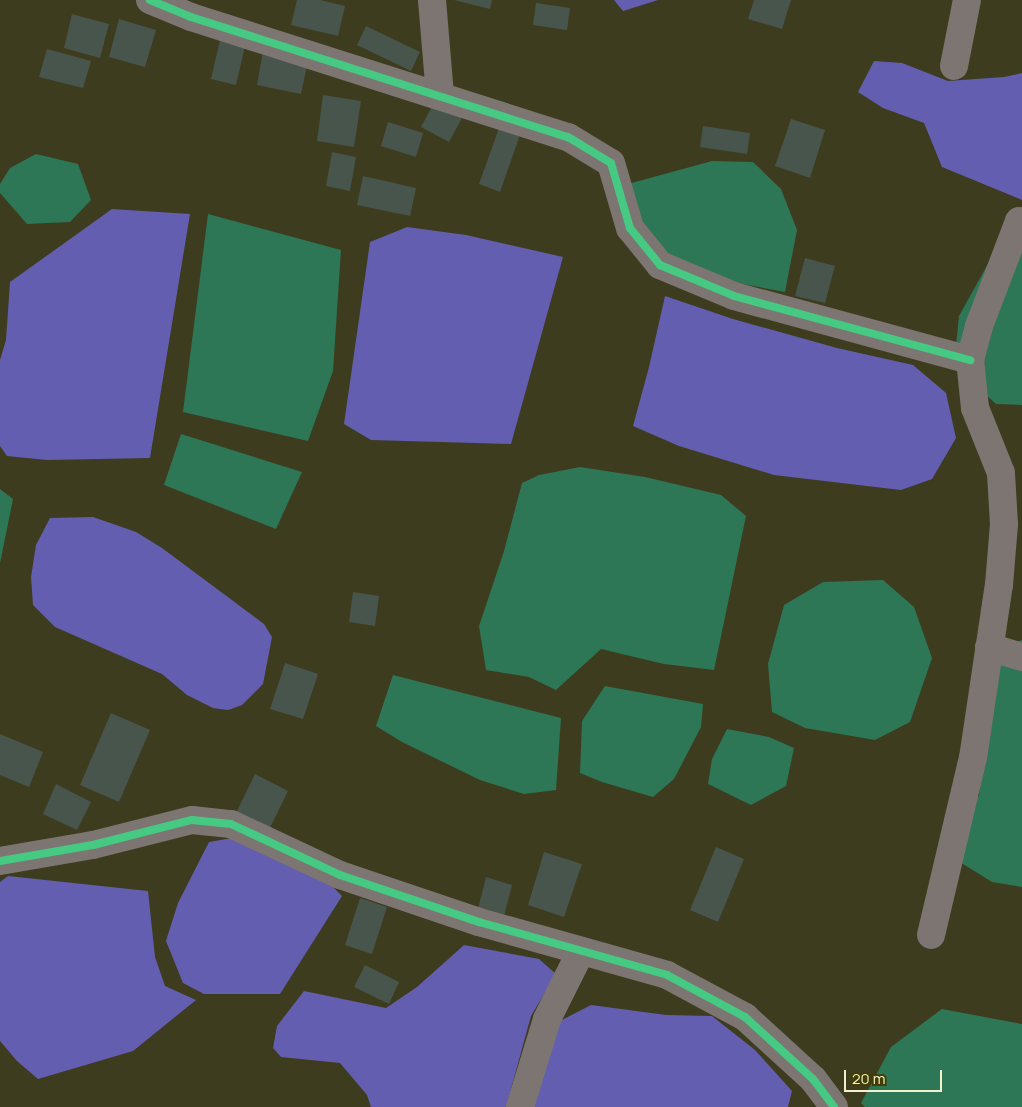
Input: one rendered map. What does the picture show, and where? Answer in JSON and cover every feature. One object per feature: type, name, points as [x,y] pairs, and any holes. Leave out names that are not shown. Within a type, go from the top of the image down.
[{"type":"street","points":[[150,0],[191,17],[568,137],[611,163],[630,228],[660,265],[734,296],[970,360]]},
{"type":"street","points":[[432,0],[440,96]]},
{"type":"street","points":[[954,66],[967,0]]},
{"type":"street","points":[[931,935],[973,758],[999,585],[1004,524],[1001,473],[975,408],[970,360],[979,326],[1019,221],[1022,223]]},
{"type":"street","points":[[989,647],[1022,656]]},
{"type":"street","points":[[0,861],[93,845],[192,820],[212,820],[231,824],[340,875],[479,922],[667,975],[745,1017],[813,1079],[834,1107]]},
{"type":"street","points":[[520,1107],[547,1019],[581,951]]},
{"type":"green space","points":[[36,154],[78,164],[91,200],[70,222],[27,224],[0,193],[0,184],[10,168]]},
{"type":"green space","points":[[712,161],[753,162],[781,189],[797,230],[785,292],[732,282],[643,246],[628,184]]},
{"type":"green space","points":[[208,214],[341,250],[333,371],[308,441],[183,412]]},
{"type":"green space","points":[[1018,229],[1022,230],[1022,405],[996,404],[974,384],[956,346],[959,316],[989,262]]},
{"type":"green space","points":[[181,434],[302,472],[276,529],[164,485]]},
{"type":"green space","points":[[580,467],[645,477],[721,495],[746,516],[714,670],[664,664],[601,649],[556,690],[529,677],[486,670],[479,626],[504,551],[522,483],[539,475]]},
{"type":"green space","points":[[0,489],[13,499],[0,563]]},
{"type":"green space","points":[[883,580],[914,607],[932,658],[910,722],[875,740],[805,728],[772,712],[768,664],[784,605],[823,582]]},
{"type":"green space","points":[[1022,640],[1022,887],[992,882],[955,859],[946,818],[979,796],[985,707],[980,653]]},
{"type":"green space","points":[[393,675],[561,718],[556,790],[524,794],[480,780],[402,742],[376,726]]},
{"type":"green space","points":[[605,686],[703,704],[701,727],[674,779],[653,797],[602,782],[580,773],[582,721]]},
{"type":"green space","points":[[727,729],[769,737],[794,748],[786,786],[751,805],[708,784],[712,759]]},
{"type":"green space","points":[[942,1009],[1022,1024],[1022,1107],[865,1107],[861,1103],[891,1047]]},
{"type":"shaded area","points":[[614,0],[658,0],[623,11]]},
{"type":"shaded area","points":[[874,61],[902,63],[948,81],[1004,77],[1022,73],[1022,200],[942,167],[924,123],[883,108],[858,92]]},
{"type":"shaded area","points":[[112,209],[190,214],[150,458],[47,460],[7,456],[0,446],[0,360],[6,340],[10,282]]},
{"type":"shaded area","points":[[407,227],[466,235],[563,257],[511,444],[371,440],[344,424],[370,242]]},
{"type":"shaded area","points":[[665,296],[733,319],[837,348],[913,365],[946,393],[956,438],[932,479],[901,490],[774,475],[679,446],[633,426]]},
{"type":"shaded area","points":[[93,517],[136,532],[162,548],[264,624],[272,637],[263,684],[242,705],[228,710],[213,708],[187,695],[162,674],[55,627],[33,605],[31,577],[36,545],[50,518]]},
{"type":"shaded area","points":[[244,836],[325,879],[342,896],[280,994],[204,994],[183,983],[166,941],[178,903],[209,842]]},
{"type":"shaded area","points":[[8,876],[148,891],[155,957],[165,986],[196,1000],[133,1051],[38,1079],[17,1061],[0,1041],[0,882]]},
{"type":"shaded area","points":[[464,945],[539,959],[556,974],[531,1016],[506,1107],[371,1107],[367,1095],[340,1063],[281,1057],[273,1048],[277,1026],[304,991],[386,1008],[417,987]]},
{"type":"shaded area","points":[[591,1005],[666,1015],[712,1016],[755,1050],[792,1091],[788,1107],[525,1107],[556,1023]]},
{"type":"building","points":[[297,0],[320,0],[345,6],[338,36],[291,25]]},
{"type":"building","points":[[454,0],[492,0],[490,9]]},
{"type":"building","points":[[754,0],[791,0],[782,29],[748,19]]},
{"type":"building","points":[[536,3],[570,8],[567,30],[533,25]]},
{"type":"building","points":[[72,14],[109,24],[100,58],[64,48]]},
{"type":"building","points":[[119,19],[156,30],[145,67],[109,57]]},
{"type":"building","points":[[366,26],[420,52],[411,71],[357,45]]},
{"type":"building","points":[[220,40],[245,46],[236,85],[211,79]]},
{"type":"building","points":[[47,49],[91,61],[83,88],[39,77]]},
{"type":"building","points":[[263,51],[308,61],[301,94],[257,85]]},
{"type":"building","points":[[323,95],[361,101],[354,147],[317,141]]},
{"type":"building","points":[[435,101],[463,116],[449,142],[421,127]]},
{"type":"building","points":[[791,119],[825,130],[810,178],[775,166]]},
{"type":"building","points":[[388,122],[423,133],[416,157],[381,146]]},
{"type":"building","points":[[703,126],[750,133],[747,154],[700,147]]},
{"type":"building","points":[[499,128],[520,135],[500,192],[479,184]]},
{"type":"building","points":[[332,152],[356,157],[350,191],[326,186]]},
{"type":"building","points":[[363,176],[416,188],[410,216],[357,205]]},
{"type":"building","points":[[805,258],[835,266],[825,303],[795,296]]},
{"type":"building","points":[[353,592],[379,596],[375,626],[349,622]]},
{"type":"building","points":[[285,663],[318,674],[303,719],[270,709]]},
{"type":"building","points":[[111,713],[150,730],[119,802],[80,785]]},
{"type":"building","points":[[0,734],[43,752],[29,787],[0,775]]},
{"type":"building","points":[[255,774],[288,791],[268,832],[235,815]]},
{"type":"building","points":[[56,784],[91,802],[77,830],[43,814]]},
{"type":"building","points":[[716,847],[744,859],[718,922],[690,910]]},
{"type":"building","points":[[544,852],[582,864],[564,917],[528,905]]},
{"type":"building","points":[[486,877],[512,885],[503,920],[477,913]]},
{"type":"building","points":[[360,898],[387,907],[372,954],[345,945]]},
{"type":"building","points":[[365,965],[399,982],[389,1004],[354,987]]},
{"type":"cycle path","points":[[150,0],[191,17],[568,137],[611,163],[630,228],[660,265],[734,296],[970,360]]},
{"type":"cycle path","points":[[0,861],[93,845],[192,820],[231,824],[340,875],[479,922],[667,975],[745,1017],[813,1079],[834,1107]]}]
